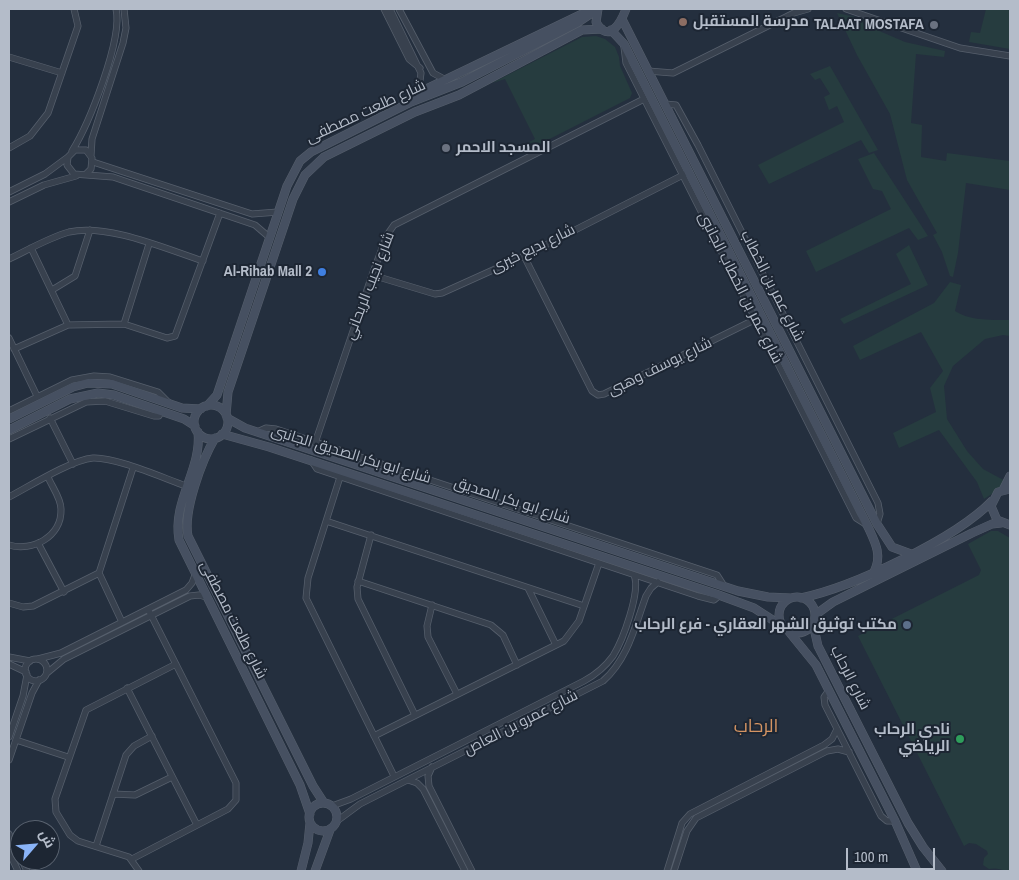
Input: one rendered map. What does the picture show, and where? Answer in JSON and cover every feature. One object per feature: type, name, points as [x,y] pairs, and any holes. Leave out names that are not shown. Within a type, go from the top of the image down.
[{"type":"street","points":[[9,148],[30,136],[44,121],[78,26],[74,9]]},
{"type":"street","points":[[78,175],[68,169],[70,155],[90,117],[106,68],[117,30],[116,9]]},
{"type":"street","points":[[86,174],[91,169],[92,139],[125,35],[124,9]]},
{"type":"street","points":[[384,9],[409,59],[420,68]]},
{"type":"street","points":[[390,9],[420,68],[419,88],[414,101]]},
{"type":"street","points":[[399,9],[432,73],[446,80]]},
{"type":"street","points":[[570,19],[584,9]]},
{"type":"street","points":[[414,101],[425,90],[592,9]]},
{"type":"street","points":[[598,9],[595,19],[602,29]]},
{"type":"street","name":"شارع طلعت مصطفى","points":[[204,407],[217,395],[278,212],[290,179],[300,161],[311,152],[344,134],[414,101],[462,82],[577,23],[598,9]]},
{"type":"street","points":[[612,30],[618,27],[626,9]]},
{"type":"street","points":[[648,71],[662,74],[673,73],[794,13],[808,9]]},
{"type":"street","points":[[846,9],[960,48],[1010,56]]},
{"type":"street","name":"شارع عمر بن الخطاب","points":[[622,19],[877,524],[892,547],[911,554]]},
{"type":"street","name":"شارع طلعت مصطفى","points":[[227,416],[228,392],[299,186],[315,164],[350,144],[415,112],[459,94],[582,30],[612,30]]},
{"type":"street","name":"شارع عمر بن الخطاب","points":[[612,30],[624,44],[686,173],[744,281],[867,525],[878,549],[879,557],[874,572]]},
{"type":"street","name":"شارع عمر بن الخطاب الجانبى","points":[[624,44],[626,63],[644,99],[686,173],[756,319],[856,518],[867,525]]},
{"type":"street","points":[[9,57],[62,73]]},
{"type":"street","name":"شارع نجيب الريحاني","points":[[315,443],[372,275],[387,235],[394,225],[644,99]]},
{"type":"street","name":"شارع عمر بن الخطاب الجانبى","points":[[665,104],[676,105],[698,145],[878,503],[880,514],[877,524]]},
{"type":"street","points":[[344,134],[350,144]]},
{"type":"street","points":[[9,192],[44,174],[70,155],[82,149],[92,158],[252,214],[278,212]]},
{"type":"street","name":"شارع بديع خيرى","points":[[372,275],[438,294],[524,256],[686,173]]},
{"type":"street","points":[[9,202],[44,185],[78,175],[113,177],[255,225],[270,237]]},
{"type":"street","points":[[14,350],[68,325],[124,324],[167,338],[176,336],[220,213]]},
{"type":"street","points":[[9,259],[69,232],[90,230],[109,232],[203,261]]},
{"type":"street","points":[[52,290],[75,276],[90,230]]},
{"type":"street","points":[[124,324],[149,244]]},
{"type":"street","points":[[31,248],[68,325]]},
{"type":"street","name":"شارع يوسف وهبى","points":[[524,256],[592,391],[598,395],[647,374],[756,319]]},
{"type":"street","points":[[744,281],[752,277]]},
{"type":"street","points":[[9,338],[38,396]]},
{"type":"street","points":[[9,411],[72,380],[102,376],[158,392],[169,403]]},
{"type":"street","points":[[9,419],[73,387],[88,383],[112,384],[187,409],[220,408],[227,416],[227,427],[219,436],[204,437],[184,419],[114,395],[90,393],[70,399],[9,430]]},
{"type":"street","points":[[9,439],[77,404],[96,400],[154,416],[159,416],[161,411]]},
{"type":"street","points":[[196,429],[195,416],[204,407]]},
{"type":"street","name":"شارع ابو بكر الصديق","points":[[227,416],[239,426],[724,586],[759,596],[791,598]]},
{"type":"street","points":[[50,418],[73,464]]},
{"type":"street","name":"شارع ابو بكر الصديق الجانبى","points":[[257,432],[271,428],[717,575],[724,586]]},
{"type":"street","name":"شارع طلعت مصطفى","points":[[196,429],[197,452],[179,507],[177,529],[183,550],[299,784],[310,814]]},
{"type":"street","name":"شارع طلعت مصطفى","points":[[219,436],[207,454],[188,511],[188,536],[313,786],[328,804]]},
{"type":"street","name":"شارع ابو بكر الصديق","points":[[219,436],[242,438],[312,460],[720,595],[754,608],[782,626]]},
{"type":"street","points":[[9,497],[73,464],[86,459],[100,458],[186,486]]},
{"type":"street","name":"شارع ابو بكر الصديق الجانبى","points":[[312,460],[317,469],[634,575],[711,600],[717,599],[720,595]]},
{"type":"street","points":[[122,622],[99,573],[133,468]]},
{"type":"street","points":[[801,598],[810,602],[815,615],[813,624],[801,634],[790,633],[782,626],[778,613],[781,607],[791,598],[801,598],[842,586],[911,554],[964,525],[1007,489],[1010,476]]},
{"type":"street","points":[[9,545],[26,548],[53,533],[61,513],[60,502],[48,477]]},
{"type":"street","points":[[340,477],[306,585],[306,598],[394,776]]},
{"type":"street","points":[[410,492],[413,483]]},
{"type":"street","points":[[992,501],[994,516],[1006,526]]},
{"type":"street","points":[[326,521],[584,606]]},
{"type":"street","points":[[815,615],[834,602],[977,530],[1006,526]]},
{"type":"street","points":[[371,536],[358,581],[357,593],[360,605],[416,715]]},
{"type":"street","points":[[38,543],[64,592]]},
{"type":"street","points":[[374,736],[556,645],[575,629],[599,563]]},
{"type":"street","points":[[9,602],[23,607],[33,606],[99,573]]},
{"type":"street","points":[[9,657],[30,661],[61,653],[186,590],[192,583],[195,575]]},
{"type":"street","name":"شارع عمرو بن العاص","points":[[328,804],[394,776],[584,681],[607,663],[618,647],[636,593],[637,584],[634,575]]},
{"type":"street","points":[[358,581],[496,628],[502,635],[517,665]]},
{"type":"street","name":"شارع عمرو بن العاص","points":[[337,821],[360,804],[588,690],[609,675],[625,655],[648,592],[658,582]]},
{"type":"street","points":[[528,588],[556,645]]},
{"type":"street","points":[[9,760],[32,693],[39,680],[47,672],[64,660],[190,596],[206,597]]},
{"type":"street","points":[[432,605],[427,626],[428,637],[457,694]]},
{"type":"street","points":[[132,860],[228,809],[236,800],[237,788],[148,608]]},
{"type":"street","name":"شارع الرحاب","points":[[813,624],[818,646],[908,823],[922,847],[942,871]]},
{"type":"street","name":"شارع الرحاب","points":[[790,633],[812,658],[895,821],[917,871]]},
{"type":"street","points":[[38,659],[44,663],[47,672]]},
{"type":"street","points":[[9,737],[23,696],[26,666],[30,661]]},
{"type":"street","points":[[9,664],[32,680],[39,680]]},
{"type":"street","points":[[139,871],[132,860],[70,836],[56,812],[56,793],[86,710],[176,664]]},
{"type":"street","points":[[127,688],[197,825]]},
{"type":"street","points":[[829,690],[824,701],[837,729],[881,816],[887,821],[895,821]]},
{"type":"street","points":[[491,728],[491,732],[495,736]]},
{"type":"street","points":[[770,777],[829,742],[837,729]]},
{"type":"street","points":[[480,733],[484,741]]},
{"type":"street","points":[[96,846],[128,751],[152,736]]},
{"type":"street","points":[[16,740],[68,757]]},
{"type":"street","points":[[667,871],[673,867],[682,824],[690,814],[827,751],[849,752]]},
{"type":"street","points":[[432,767],[428,776],[429,786],[472,871]]},
{"type":"street","points":[[113,794],[135,795],[172,777]]},
{"type":"street","points":[[408,780],[417,783],[423,789],[465,871]]},
{"type":"street","points":[[301,871],[308,843],[310,814],[315,806],[328,804],[337,812],[337,821],[330,830],[315,871]]},
{"type":"street","points":[[310,823],[321,831],[330,830]]},
{"type":"street","points":[[910,853],[919,852],[922,847]]},
{"type":"street","points":[[9,852],[18,871]]},
{"type":"green space","points":[[986,9],[1010,9],[1010,49],[969,42],[971,32],[980,33]]},
{"type":"green space","points":[[837,13],[864,19],[863,24],[905,42],[945,51],[944,57],[916,54],[911,123],[922,125],[921,157],[946,161],[947,153],[1010,161],[1010,190],[966,183],[958,253],[953,277],[950,276],[942,252],[933,235],[937,233],[907,180],[890,114],[857,55]]},
{"type":"green space","points":[[596,36],[605,39],[615,47],[620,66],[632,93],[630,98],[526,151],[524,149],[525,144],[535,139],[505,79],[492,83],[582,37]]},
{"type":"green space","points":[[830,66],[878,150],[869,153],[861,140],[769,184],[758,165],[844,122],[837,106],[829,110],[824,97],[830,94],[820,78],[815,80],[810,74]]},
{"type":"green space","points":[[874,153],[928,236],[918,240],[909,228],[816,272],[806,251],[891,209],[882,191],[873,189],[858,159]]},
{"type":"green space","points":[[909,245],[928,285],[844,324],[840,319],[911,284],[896,254]]},
{"type":"green space","points":[[950,282],[961,285],[955,311],[968,317],[1010,320],[1010,336],[1003,335],[985,339],[953,366],[944,386],[947,419],[967,451],[983,469],[1009,483],[984,499],[977,482],[939,430],[899,448],[893,433],[936,412],[930,388],[943,371],[921,332],[860,360],[853,346],[934,303]]},
{"type":"green space","name":"نادي الرحاب الرياضي","points":[[991,531],[998,531],[1010,538],[1010,871],[995,868],[989,869],[983,865],[984,858],[988,854],[987,851],[976,844],[969,843],[964,846],[858,636],[979,575],[981,570],[968,544]]},
{"type":"place","name":"مدرسة المستقبل","points":[[683,22]]},
{"type":"place","name":"TALAAT MOSTAFA","points":[[934,25]]},
{"type":"place","name":"المسجد الاحمر","points":[[446,148]]},
{"type":"place","name":"Al-Rihab Mall 2","points":[[322,272]]},
{"type":"place","name":"مكتب توثيق الشهر العقاري - فرع الرحاب","points":[[907,625]]},
{"type":"place","name":"نادي الرحاب الرياضي","points":[[960,739]]},
{"type":"district","name":"الرحاب","points":[[756,727]]}]
